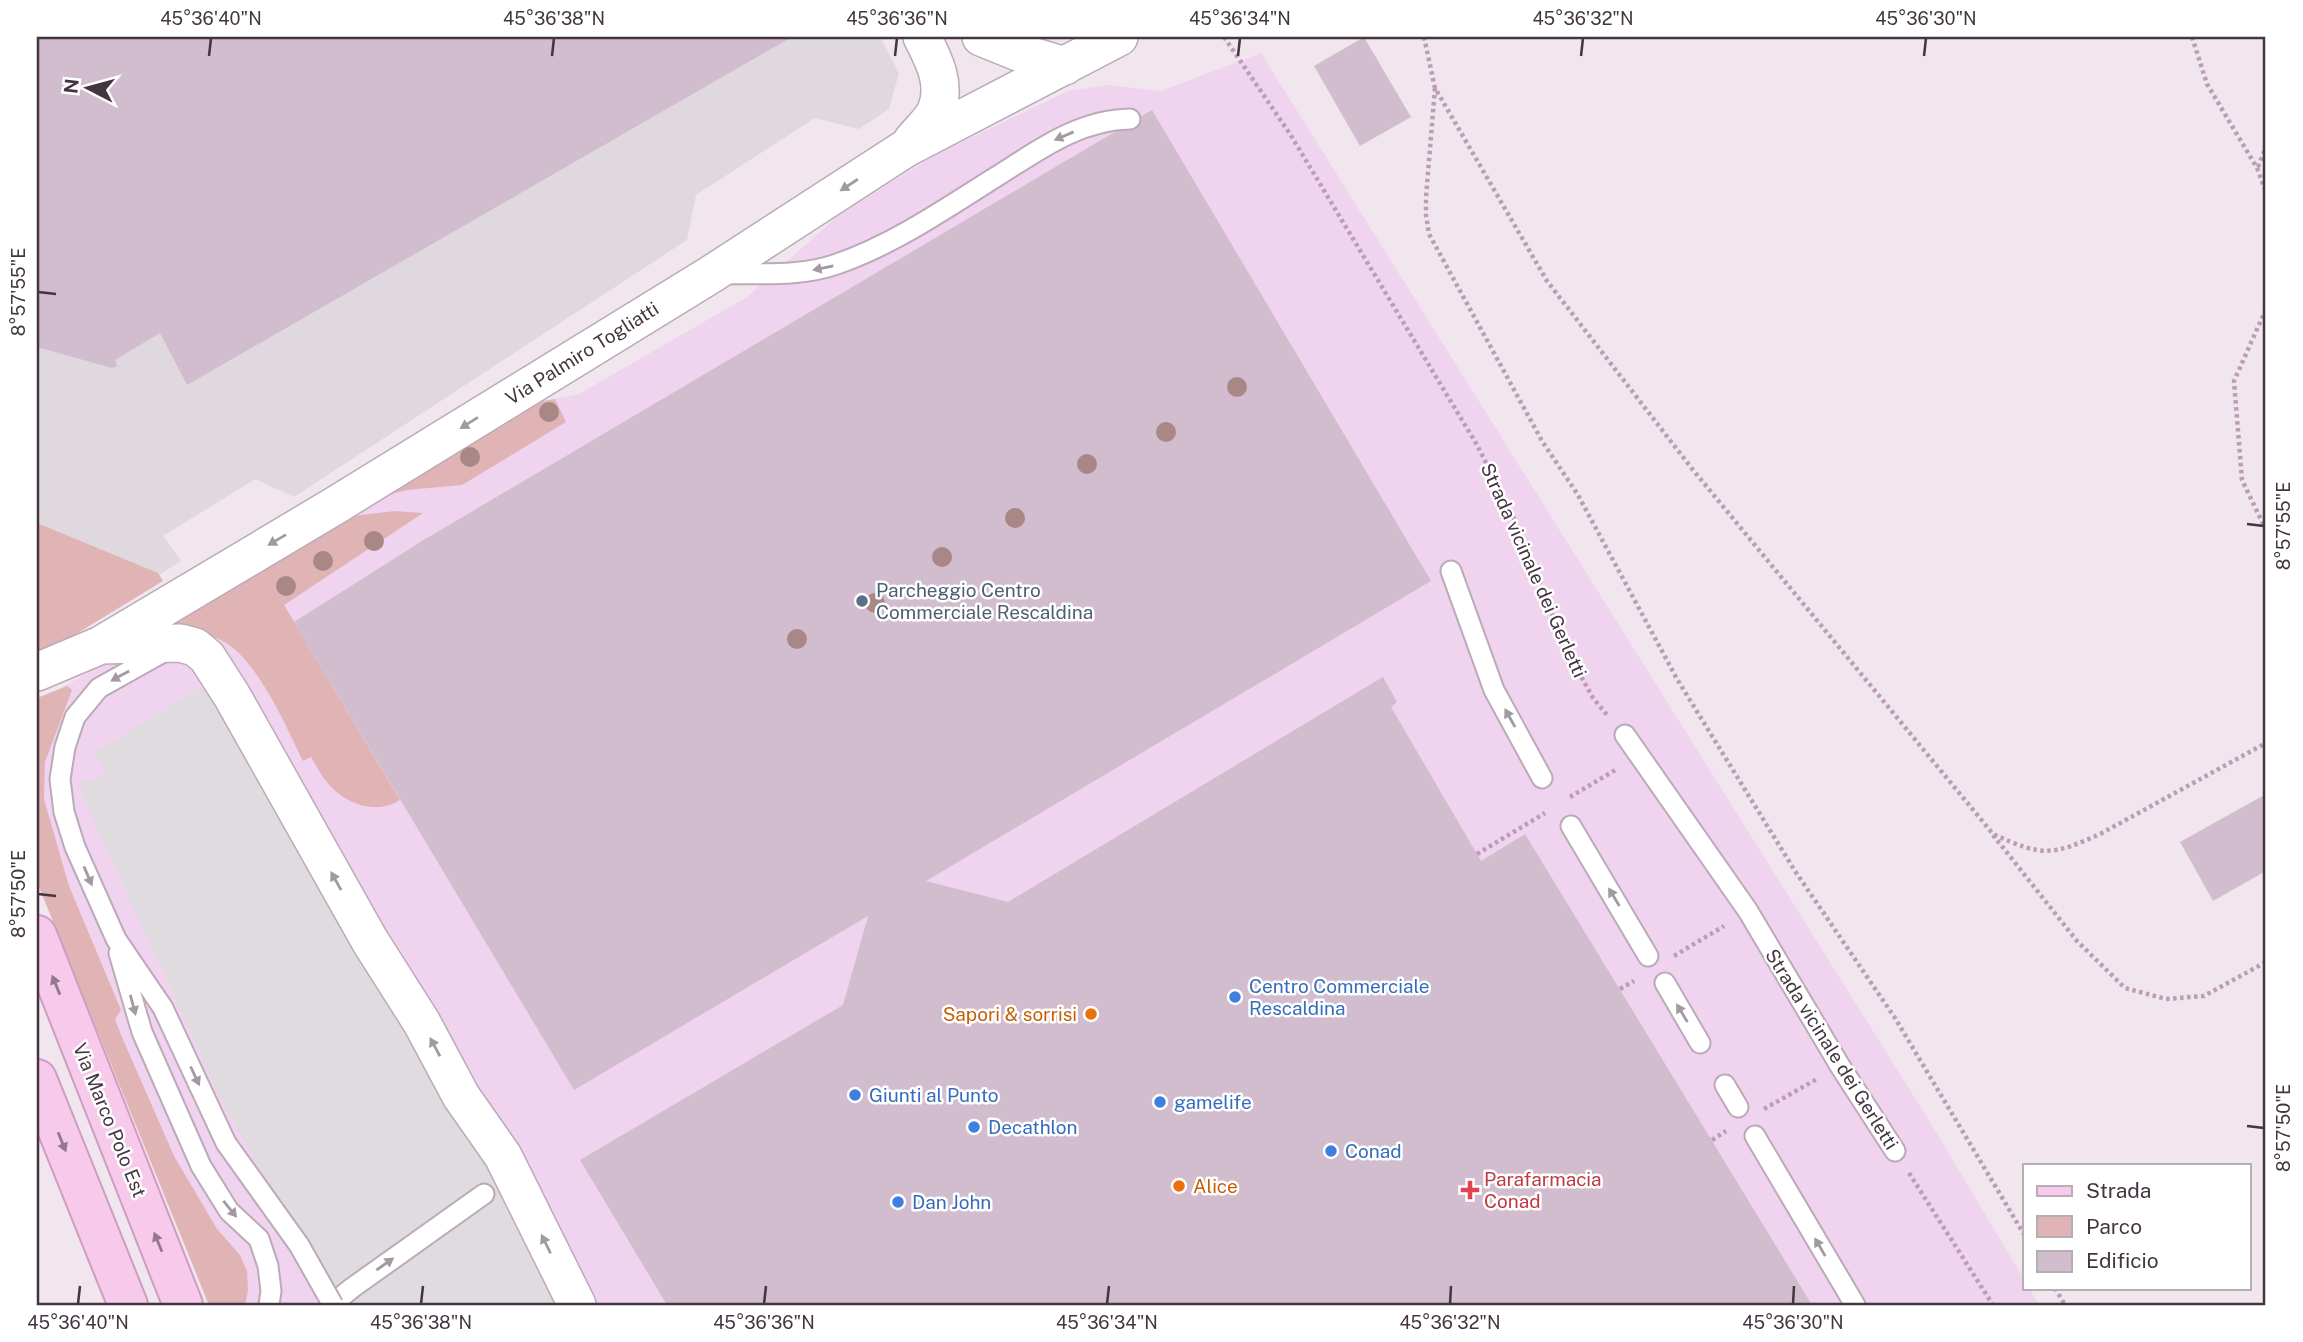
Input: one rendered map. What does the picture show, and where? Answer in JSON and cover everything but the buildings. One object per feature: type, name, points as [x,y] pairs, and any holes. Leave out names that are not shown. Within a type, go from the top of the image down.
[{"type":"street","points":[[906,148],[936,112],[941,91],[936,64],[922,37]]},
{"type":"street","points":[[981,37],[1018,52],[1065,66]]},
{"type":"street","name":"Via Palmiro Togliatti","points":[[101,645],[336,505],[710,275],[906,148],[1119,37]]},
{"type":"street","points":[[37,672],[101,645],[180,643],[195,647],[207,657],[232,696],[370,941],[422,1023],[461,1096],[503,1156],[577,1305]]},
{"type":"street","name":"Via Marco Polo Est","points":[[37,935],[183,1305]]},
{"type":"street","points":[[37,1079],[128,1305]]},
{"type":"lane","points":[[710,275],[799,273],[836,265],[899,236],[1048,142],[1089,125],[1130,119]]},
{"type":"lane","points":[[1451,571],[1494,690],[1542,778]]},
{"type":"lane","points":[[180,643],[99,688],[75,717],[65,747],[60,779],[64,812],[75,847],[116,939],[142,1032],[201,1166],[229,1210],[259,1239],[268,1266],[271,1291],[268,1305]]},
{"type":"lane","name":"Strada vicinale dei Gerletti","points":[[1625,735],[1748,911],[1840,1066],[1895,1151]]},
{"type":"lane","points":[[1571,826],[1648,956]]},
{"type":"lane","points":[[116,939],[163,1008],[226,1143],[299,1245],[332,1305],[484,1194]]},
{"type":"lane","points":[[1665,983],[1700,1043]]},
{"type":"lane","points":[[1725,1085],[1738,1107]]},
{"type":"lane","points":[[1755,1136],[1856,1305]]},
{"type":"path","name":"Strada vicinale dei Gerletti","points":[[1224,37],[1290,134],[1477,445],[1511,514],[1567,651],[1593,698],[1625,735]]},
{"type":"path","points":[[1424,37],[1435,88],[1426,197],[1429,234],[1542,441],[1584,505],[1677,679],[1795,871],[1895,1018],[2023,1233]]},
{"type":"path","points":[[2192,37],[2207,84],[2257,168],[2266,192]]},
{"type":"path","points":[[1435,88],[1546,281],[1693,470],[1993,834],[2077,941],[2125,988],[2166,999],[2204,996],[2266,962]]},
{"type":"path","points":[[2257,168],[2266,147]]},
{"type":"path","points":[[2266,309],[2234,380],[2242,480],[2266,530]]},
{"type":"path","points":[[1993,834],[2024,849],[2038,852],[2074,845],[2102,833],[2266,743]]},
{"type":"path","points":[[1565,801],[1598,781]]},
{"type":"path","points":[[1477,854],[1554,807]]},
{"type":"path","name":"Strada vicinale dei Gerletti","points":[[1895,1151],[1993,1305]]},
{"type":"shaded area","points":[[37,37],[880,37],[899,73],[889,109],[859,129],[815,118],[696,195],[687,240],[294,497],[255,479],[163,536],[181,561],[159,575],[37,621]]},
{"type":"shaded area","points":[[1261,53],[1930,1122],[2023,1278],[2023,1290],[2030,1290],[2039,1305],[209,1305],[37,882],[37,702],[174,623],[527,404],[579,394],[747,297],[839,215],[935,155],[1068,91],[1108,85],[1161,91]]},
{"type":"shaded area","points":[[202,687],[215,695],[486,1157],[555,1305],[340,1305],[226,1109],[82,795],[80,782],[102,778],[106,773],[95,752]]},
{"type":"green space","points":[[555,399],[566,422],[462,485],[407,490],[384,496],[527,404]]},
{"type":"green space","points":[[395,511],[423,513],[284,605],[400,800],[390,805],[370,807],[341,796],[322,775],[311,757],[303,761],[269,694],[247,662],[234,649],[221,640],[174,623],[344,517]]},
{"type":"green space","points":[[37,523],[158,573],[163,581],[53,648],[37,653]]},
{"type":"green space","points":[[67,686],[72,690],[45,762],[44,799],[69,886],[121,1010],[115,1019],[121,1035],[174,1156],[217,1229],[240,1255],[247,1271],[248,1291],[245,1305],[209,1305],[37,882],[37,698]]},
{"type":"place","name":"Parcheggio Centro Commerciale Rescaldina","points":[[862,601]]},
{"type":"place","name":"Centro Commerciale Rescaldina","points":[[1235,997]]},
{"type":"place","name":"Sapori & sorrisi","points":[[1091,1014]]},
{"type":"place","name":"Giunti al Punto","points":[[855,1095]]},
{"type":"place","name":"gamelife","points":[[1160,1102]]},
{"type":"place","name":"Decathlon","points":[[974,1127]]},
{"type":"place","name":"Conad","points":[[1331,1151]]},
{"type":"place","name":"Alice","points":[[1179,1186]]},
{"type":"place","name":"Parafarmacia Conad","points":[[1470,1190]]},
{"type":"place","name":"Dan John","points":[[898,1202]]}]
